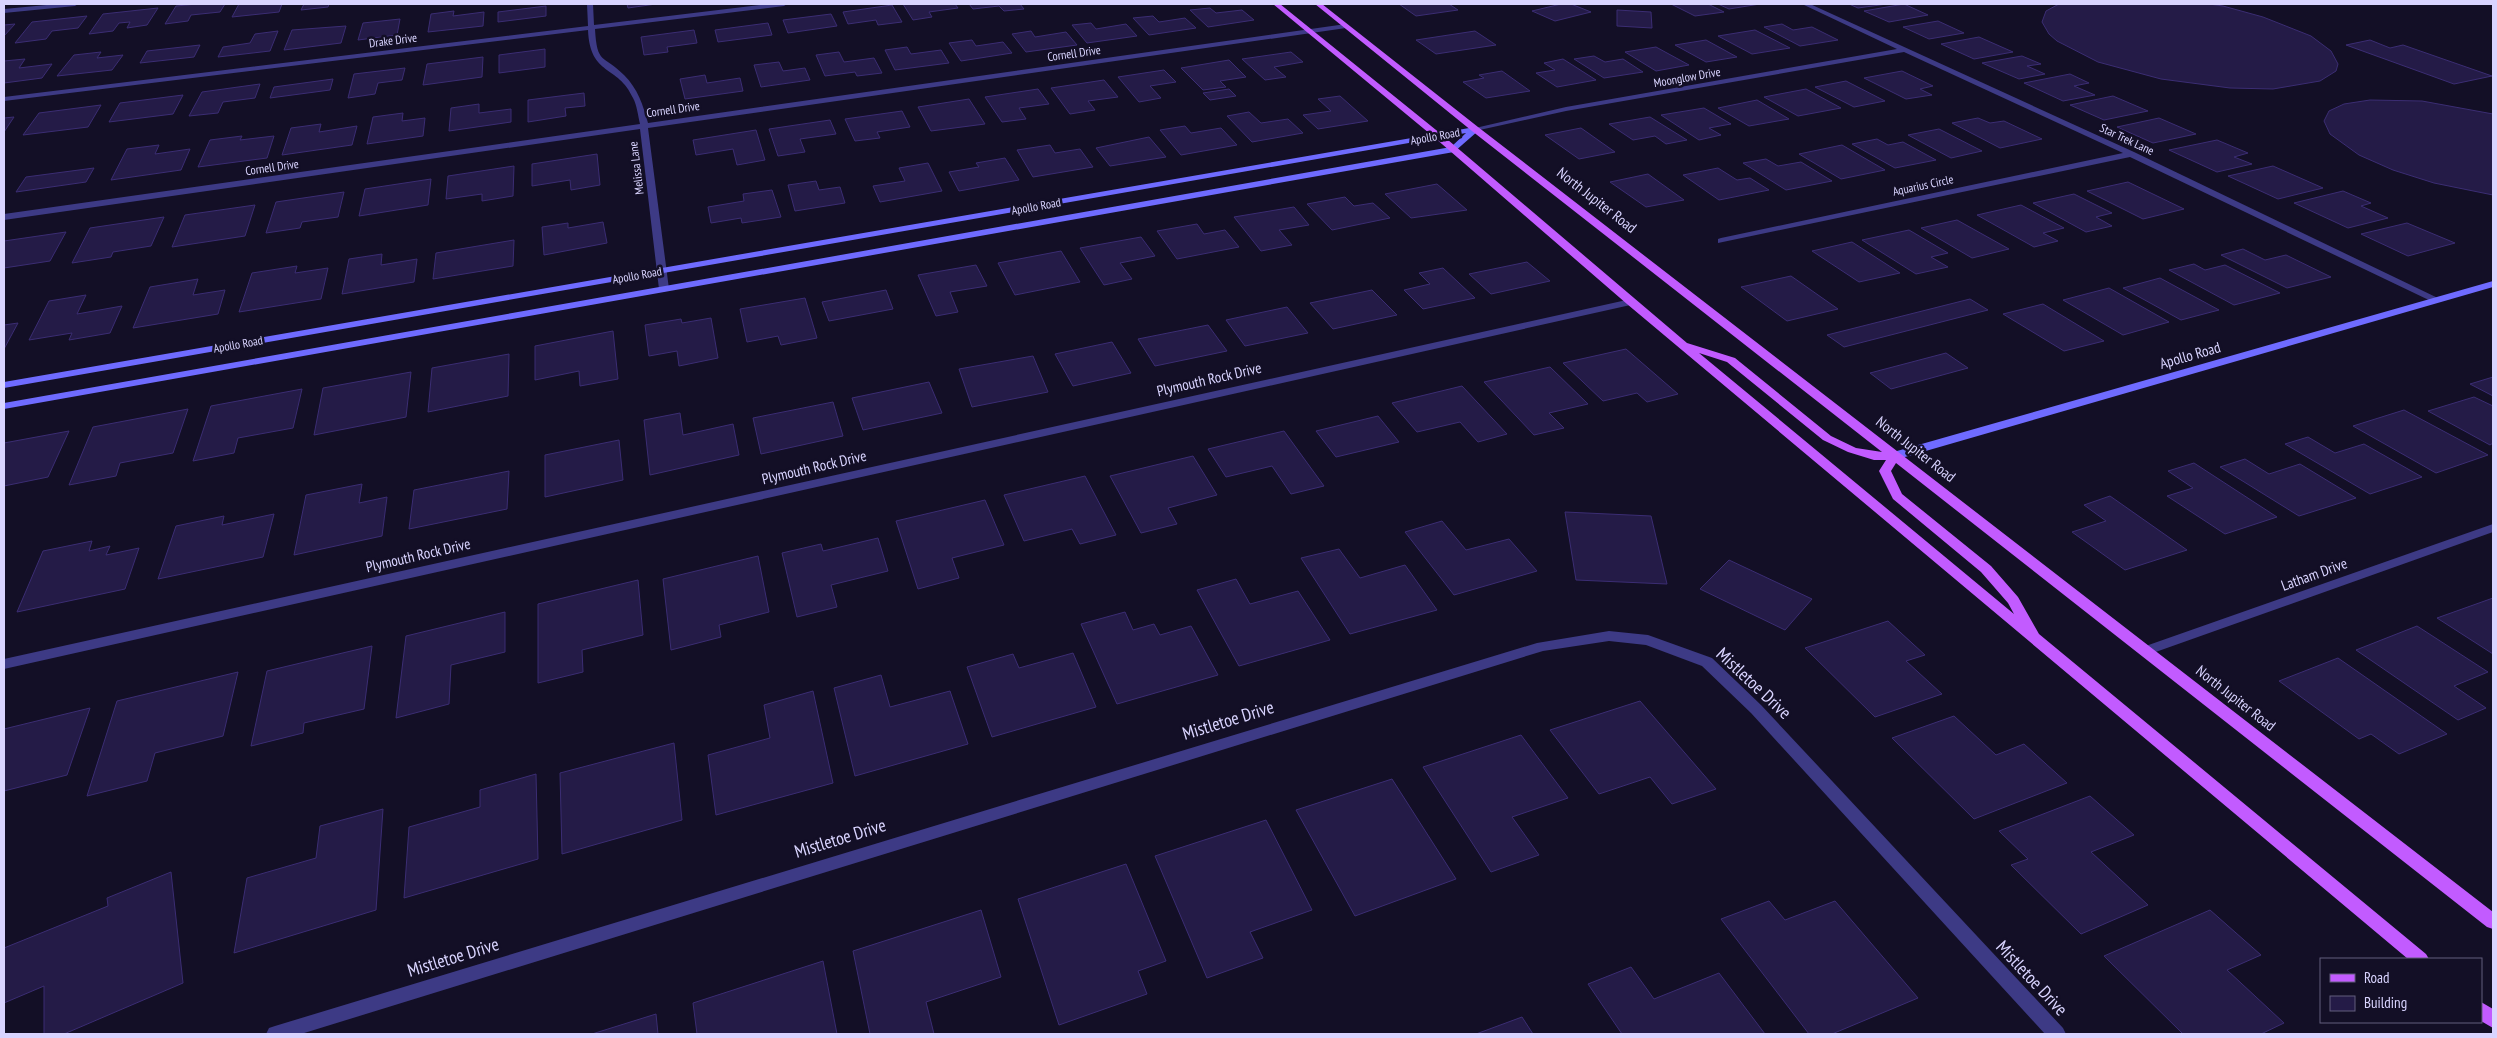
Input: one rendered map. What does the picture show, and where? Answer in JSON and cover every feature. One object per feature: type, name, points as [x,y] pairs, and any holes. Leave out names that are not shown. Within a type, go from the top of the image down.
[{"type":"main road","points":[[1276,4],[1454,149],[1682,345],[2419,958]]},
{"type":"main road","name":"North Jupiter Road","points":[[1318,4],[1475,129],[2493,922]]},
{"type":"main road","points":[[1682,345],[1731,360],[1827,438],[1852,450],[1874,456],[1894,456]]},
{"type":"main road","points":[[1894,456],[1885,471],[1896,496],[1986,569],[2013,600],[2039,642]]},
{"type":"main road","points":[[2482,1011],[2493,1020]]},
{"type":"street","points":[[4,11],[75,4]]},
{"type":"street","name":"Melissa Lane","points":[[590,4],[592,47],[600,62],[621,76],[637,97],[644,125],[664,289]]},
{"type":"street","name":"Drake Drive","points":[[4,99],[784,4]]},
{"type":"street","name":"Star Trek Lane","points":[[1805,4],[2131,154],[2437,300]]},
{"type":"street","name":"Cornell Drive","points":[[4,217],[1346,26]]},
{"type":"street","name":"Moonglow Drive","points":[[1475,129],[1566,109],[1904,50]]},
{"type":"street","name":"Apollo Road","points":[[4,385],[1475,129]]},
{"type":"street","name":"Apollo Road","points":[[4,406],[1454,149],[1475,129]]},
{"type":"street","name":"Aquarius Circle","points":[[1721,241],[2131,154]]},
{"type":"street","name":"Apollo Road","points":[[1894,456],[2493,284]]},
{"type":"street","name":"Plymouth Rock Drive","points":[[4,664],[1631,302]]},
{"type":"street","name":"Latham Drive","points":[[2145,651],[2493,528]]},
{"type":"street","name":"Mistletoe Drive","points":[[275,1034],[1542,646],[1609,636],[1648,640],[1707,662],[1756,709],[2057,1034]]},
{"type":"building","points":[[225,4],[220,12],[191,15],[188,21],[165,24],[176,6]]},
{"type":"building","points":[[239,4],[282,4],[279,12],[232,17]]},
{"type":"building","points":[[304,4],[329,4],[328,7],[301,10]]},
{"type":"building","points":[[627,4],[656,4],[628,8]]},
{"type":"building","points":[[903,4],[955,4],[958,8],[929,12],[932,17],[913,20]]},
{"type":"building","points":[[969,4],[1020,4],[1024,9],[1004,11],[999,6],[973,9]]},
{"type":"building","points":[[1399,4],[1449,4],[1458,10],[1416,16]]},
{"type":"building","points":[[1561,4],[1571,4],[1591,12],[1555,21],[1532,11]]},
{"type":"building","points":[[1671,4],[1708,4],[1724,12],[1695,16]]},
{"type":"building","points":[[1718,4],[1760,4],[1729,9]]},
{"type":"building","points":[[1849,4],[1887,4],[1858,8]]},
{"type":"building","points":[[1904,4],[1928,15],[1889,22],[1864,11]]},
{"type":"building","points":[[2059,4],[2209,4],[2223,6],[2263,17],[2311,36],[2331,51],[2338,64],[2336,71],[2320,81],[2273,89],[2230,88],[2161,79],[2098,62],[2057,41],[2049,34],[2042,22],[2046,11]]},
{"type":"building","points":[[892,5],[902,22],[878,25],[876,20],[848,24],[843,12]]},
{"type":"building","points":[[546,6],[546,16],[498,22],[498,12]]},
{"type":"building","points":[[158,8],[147,25],[127,28],[130,22],[119,23],[113,31],[89,34],[103,14]]},
{"type":"building","points":[[1210,8],[1216,13],[1242,10],[1254,20],[1208,27],[1190,10]]},
{"type":"building","points":[[1617,10],[1651,12],[1652,28],[1617,26]]},
{"type":"building","points":[[454,11],[453,16],[484,12],[483,26],[428,32],[431,14]]},
{"type":"building","points":[[831,14],[837,26],[788,33],[783,20]]},
{"type":"building","points":[[87,16],[78,28],[52,31],[46,39],[15,43],[32,22]]},
{"type":"building","points":[[1153,16],[1159,22],[1185,18],[1196,28],[1149,35],[1133,18]]},
{"type":"building","points":[[400,19],[397,35],[358,40],[363,23]]},
{"type":"building","points":[[1938,21],[1964,33],[1929,39],[1903,27]]},
{"type":"building","points":[[768,23],[772,35],[718,42],[715,30]]},
{"type":"building","points":[[1091,23],[1096,29],[1126,24],[1137,36],[1087,43],[1072,25]]},
{"type":"building","points":[[15,24],[4,36],[4,25]]},
{"type":"building","points":[[1782,24],[1793,30],[1812,27],[1838,40],[1800,46],[1764,27]]},
{"type":"building","points":[[346,26],[341,43],[284,50],[292,30]]},
{"type":"building","points":[[694,30],[697,43],[667,47],[668,52],[644,55],[641,37]]},
{"type":"building","points":[[1755,30],[1790,48],[1752,54],[1718,36]]},
{"type":"building","points":[[278,31],[270,51],[218,57],[223,47],[250,43],[255,34]]},
{"type":"building","points":[[1031,31],[1035,37],[1066,32],[1077,45],[1026,52],[1012,34]]},
{"type":"building","points":[[1475,31],[1496,45],[1436,54],[1416,40]]},
{"type":"building","points":[[1979,37],[2013,52],[1974,59],[1941,44]]},
{"type":"building","points":[[972,40],[976,46],[1003,42],[1012,53],[961,61],[949,43]]},
{"type":"building","points":[[1706,40],[1737,57],[1706,62],[1675,45]]},
{"type":"building","points":[[2370,40],[2390,48],[2403,45],[2492,76],[2454,84],[2346,45]]},
{"type":"building","points":[[200,45],[194,57],[140,63],[147,51]]},
{"type":"building","points":[[907,47],[911,54],[941,50],[949,63],[895,70],[885,50]]},
{"type":"building","points":[[1656,47],[1689,65],[1656,71],[1625,52]]},
{"type":"building","points":[[545,49],[545,67],[499,73],[499,55]]},
{"type":"building","points":[[101,52],[97,58],[123,55],[112,70],[57,76],[74,55]]},
{"type":"building","points":[[839,52],[844,62],[874,58],[882,73],[857,76],[855,72],[825,76],[816,55]]},
{"type":"building","points":[[1291,52],[1303,62],[1274,67],[1286,77],[1265,80],[1242,59]]},
{"type":"building","points":[[1594,56],[1605,62],[1623,59],[1643,72],[1604,78],[1574,59]]},
{"type":"building","points":[[2022,56],[2041,64],[2027,66],[2045,74],[2019,79],[1982,63]]},
{"type":"building","points":[[483,57],[482,77],[423,85],[427,64]]},
{"type":"building","points":[[25,59],[19,68],[52,64],[42,78],[4,83],[4,61]]},
{"type":"building","points":[[1563,59],[1596,80],[1557,87],[1536,73],[1555,70],[1544,63]]},
{"type":"building","points":[[1229,60],[1246,77],[1220,81],[1226,87],[1203,90],[1181,68]]},
{"type":"building","points":[[779,62],[783,71],[805,68],[810,80],[761,87],[754,65]]},
{"type":"building","points":[[405,68],[402,80],[378,83],[375,94],[348,98],[354,74]]},
{"type":"building","points":[[1164,70],[1176,82],[1150,86],[1161,98],[1139,102],[1118,77]]},
{"type":"building","points":[[1502,71],[1530,91],[1486,98],[1463,82],[1484,78],[1479,75]]},
{"type":"building","points":[[1902,71],[1933,86],[1920,89],[1932,95],[1906,99],[1864,78]]},
{"type":"building","points":[[2070,74],[2089,83],[2074,86],[2095,95],[2063,101],[2024,83]]},
{"type":"building","points":[[705,75],[707,83],[740,78],[743,91],[685,99],[680,79]]},
{"type":"building","points":[[333,79],[330,90],[270,98],[274,87]]},
{"type":"building","points":[[1104,80],[1118,97],[1088,101],[1095,110],[1070,114],[1051,88]]},
{"type":"building","points":[[1846,81],[1885,101],[1854,107],[1815,87]]},
{"type":"building","points":[[260,84],[255,98],[223,102],[218,113],[189,116],[202,92]]},
{"type":"building","points":[[1038,89],[1049,104],[1019,108],[1026,119],[1002,122],[985,97]]},
{"type":"building","points":[[1229,89],[1236,96],[1210,100],[1203,93]]},
{"type":"building","points":[[1806,89],[1841,108],[1798,116],[1764,97]]},
{"type":"building","points":[[584,93],[585,106],[565,108],[566,116],[528,122],[528,100]]},
{"type":"building","points":[[183,95],[173,114],[109,122],[120,103]]},
{"type":"building","points":[[1340,96],[1368,121],[1318,129],[1303,115],[1331,111],[1318,99]]},
{"type":"building","points":[[2113,96],[2148,111],[2104,120],[2070,105]]},
{"type":"building","points":[[969,99],[985,124],[931,131],[918,107]]},
{"type":"building","points":[[1757,100],[1789,119],[1749,126],[1718,108]]},
{"type":"building","points":[[2370,100],[2422,101],[2493,114],[2493,195],[2434,183],[2393,170],[2359,155],[2330,134],[2324,121],[2329,111],[2344,104]]},
{"type":"building","points":[[479,104],[479,113],[511,109],[511,122],[449,131],[451,108]]},
{"type":"building","points":[[101,105],[88,127],[23,135],[39,113]]},
{"type":"building","points":[[1704,108],[1731,124],[1709,128],[1721,135],[1699,140],[1661,115]]},
{"type":"building","points":[[902,111],[910,127],[877,132],[880,138],[855,141],[845,119]]},
{"type":"building","points":[[1249,112],[1261,123],[1288,119],[1303,133],[1252,142],[1227,116]]},
{"type":"building","points":[[403,113],[402,121],[425,118],[423,136],[367,144],[373,117]]},
{"type":"building","points":[[14,117],[4,132],[4,118]]},
{"type":"building","points":[[1650,117],[1687,140],[1666,144],[1655,136],[1633,140],[1609,124]]},
{"type":"building","points":[[1978,118],[1990,123],[2004,121],[2042,139],[2000,148],[1952,123]]},
{"type":"building","points":[[2159,118],[2196,134],[2153,143],[2117,127]]},
{"type":"building","points":[[830,120],[836,134],[800,139],[805,152],[778,156],[769,129]]},
{"type":"building","points":[[321,124],[319,132],[357,126],[352,145],[282,155],[291,128]]},
{"type":"building","points":[[1185,126],[1191,133],[1221,128],[1237,145],[1181,155],[1160,130]]},
{"type":"building","points":[[1581,128],[1615,152],[1579,159],[1545,135]]},
{"type":"building","points":[[1939,129],[1982,151],[1951,158],[1908,135]]},
{"type":"building","points":[[756,130],[765,160],[737,165],[733,149],[696,155],[693,140]]},
{"type":"building","points":[[242,136],[240,140],[274,136],[267,158],[198,167],[210,140]]},
{"type":"building","points":[[1149,137],[1166,157],[1110,166],[1096,148]]},
{"type":"building","points":[[1877,139],[1888,145],[1903,142],[1936,160],[1895,168],[1852,144]]},
{"type":"building","points":[[2217,140],[2248,153],[2234,157],[2252,164],[2217,172],[2169,150]]},
{"type":"building","points":[[159,145],[155,154],[190,149],[181,170],[111,180],[127,149]]},
{"type":"building","points":[[1050,145],[1055,153],[1080,149],[1093,167],[1033,177],[1017,150]]},
{"type":"building","points":[[1842,145],[1885,170],[1841,179],[1799,154]]},
{"type":"building","points":[[597,154],[600,185],[571,190],[570,180],[532,186],[532,164]]},
{"type":"building","points":[[1005,158],[1019,180],[959,191],[949,172],[979,167],[976,163]]},
{"type":"building","points":[[1766,159],[1778,166],[1801,162],[1832,181],[1786,190],[1743,163]]},
{"type":"building","points":[[928,163],[942,191],[880,202],[873,186],[905,181],[899,168]]},
{"type":"building","points":[[514,166],[513,196],[482,201],[482,194],[446,199],[448,176]]},
{"type":"building","points":[[2273,166],[2323,188],[2278,199],[2228,176]]},
{"type":"building","points":[[94,168],[86,182],[16,192],[26,177]]},
{"type":"building","points":[[1718,168],[1737,180],[1750,178],[1769,190],[1719,200],[1683,175]]},
{"type":"building","points":[[1648,174],[1684,200],[1646,207],[1610,182]]},
{"type":"building","points":[[431,179],[428,205],[359,216],[365,189]]},
{"type":"building","points":[[816,181],[819,190],[840,187],[845,203],[795,211],[788,185]]},
{"type":"building","points":[[2128,182],[2184,209],[2143,219],[2087,191]]},
{"type":"building","points":[[1437,184],[1467,210],[1411,218],[1385,194]]},
{"type":"building","points":[[772,190],[781,217],[742,223],[741,218],[711,223],[708,207],[744,201],[743,194]]},
{"type":"building","points":[[2343,191],[2371,203],[2361,206],[2388,218],[2348,228],[2294,203]]},
{"type":"building","points":[[344,192],[338,217],[302,222],[300,228],[266,233],[276,202]]},
{"type":"building","points":[[2074,194],[2112,213],[2096,217],[2112,226],[2086,232],[2033,203]]},
{"type":"building","points":[[1345,197],[1354,206],[1373,203],[1390,218],[1332,230],[1307,204]]},
{"type":"building","points":[[255,205],[245,236],[172,247],[185,215]]},
{"type":"building","points":[[2021,205],[2064,228],[2043,233],[2058,241],[2034,247],[1977,215]]},
{"type":"building","points":[[1294,207],[1309,225],[1279,230],[1292,245],[1261,251],[1234,217]]},
{"type":"building","points":[[164,217],[151,246],[113,252],[111,257],[72,263],[90,228]]},
{"type":"building","points":[[1957,220],[2009,249],[1972,258],[1921,228]]},
{"type":"building","points":[[603,222],[607,243],[544,255],[542,227],[568,223],[568,228]]},
{"type":"building","points":[[2407,223],[2455,243],[2408,256],[2361,234]]},
{"type":"building","points":[[1197,224],[1204,234],[1225,230],[1239,247],[1177,259],[1157,231]]},
{"type":"building","points":[[1909,230],[1948,253],[1931,257],[1948,267],[1916,274],[1862,240]]},
{"type":"building","points":[[66,232],[50,261],[4,268],[4,241]]},
{"type":"building","points":[[1141,237],[1155,256],[1120,263],[1132,279],[1104,285],[1080,248]]},
{"type":"building","points":[[514,240],[513,266],[433,279],[436,253]]},
{"type":"building","points":[[1852,242],[1900,273],[1859,282],[1812,251]]},
{"type":"building","points":[[2243,249],[2265,260],[2286,255],[2331,277],[2287,288],[2221,255]]},
{"type":"building","points":[[1061,251],[1080,282],[1015,295],[998,263]]},
{"type":"building","points":[[382,254],[381,265],[417,259],[414,282],[342,294],[349,259]]},
{"type":"building","points":[[1527,262],[1550,281],[1491,294],[1469,274]]},
{"type":"building","points":[[2194,264],[2205,270],[2225,265],[2280,293],[2234,305],[2169,270]]},
{"type":"building","points":[[976,265],[987,286],[950,292],[958,312],[936,316],[918,275]]},
{"type":"building","points":[[297,266],[295,273],[328,268],[321,299],[239,312],[252,273]]},
{"type":"building","points":[[1443,268],[1475,298],[1423,309],[1404,290],[1430,284],[1419,273]]},
{"type":"building","points":[[1791,276],[1838,309],[1787,321],[1741,287]]},
{"type":"building","points":[[2160,278],[2219,310],[2181,320],[2123,288]]},
{"type":"building","points":[[198,279],[193,295],[225,290],[218,314],[133,328],[150,287]]},
{"type":"building","points":[[2109,288],[2169,322],[2123,335],[2063,300]]},
{"type":"building","points":[[886,290],[893,309],[829,321],[822,302]]},
{"type":"building","points":[[1372,290],[1397,315],[1333,329],[1310,303]]},
{"type":"building","points":[[86,295],[77,314],[122,306],[110,333],[69,340],[72,333],[29,340],[49,301]]},
{"type":"building","points":[[805,298],[817,338],[781,345],[778,336],[747,342],[740,309]]},
{"type":"building","points":[[1970,299],[1988,310],[1844,347],[1827,335]]},
{"type":"building","points":[[2043,304],[2104,341],[2064,351],[2003,314]]},
{"type":"building","points":[[1287,307],[1308,333],[1245,346],[1226,320]]},
{"type":"building","points":[[711,318],[718,358],[679,366],[677,351],[649,356],[645,325],[681,319],[682,323]]},
{"type":"building","points":[[18,323],[4,349],[4,325]]},
{"type":"building","points":[[1208,325],[1227,351],[1155,366],[1138,339]]},
{"type":"building","points":[[613,331],[618,379],[580,386],[579,371],[535,380],[535,346]]},
{"type":"building","points":[[1112,342],[1131,373],[1073,386],[1055,354]]},
{"type":"building","points":[[1626,349],[1678,394],[1647,402],[1637,393],[1603,401],[1563,363]]},
{"type":"building","points":[[1946,353],[1968,368],[1891,389],[1870,373]]},
{"type":"building","points":[[509,354],[508,396],[428,412],[432,368]]},
{"type":"building","points":[[1033,356],[1048,392],[972,407],[959,369]]},
{"type":"building","points":[[1550,367],[1588,404],[1549,413],[1564,428],[1534,435],[1484,382]]},
{"type":"building","points":[[411,372],[406,417],[314,435],[323,388]]},
{"type":"building","points":[[2493,377],[2493,396],[2470,384]]},
{"type":"building","points":[[929,382],[942,413],[863,430],[852,398]]},
{"type":"building","points":[[1462,386],[1507,434],[1478,442],[1460,422],[1417,432],[1392,403]]},
{"type":"building","points":[[302,389],[293,428],[238,438],[234,453],[193,461],[211,406]]},
{"type":"building","points":[[2474,397],[2493,406],[2493,443],[2490,445],[2428,411]]},
{"type":"building","points":[[833,402],[843,436],[761,454],[753,418]]},
{"type":"building","points":[[188,409],[173,453],[120,463],[116,476],[69,485],[93,427]]},
{"type":"building","points":[[2404,410],[2488,455],[2436,473],[2353,426]]},
{"type":"building","points":[[680,413],[683,435],[733,424],[739,455],[650,475],[644,420]]},
{"type":"building","points":[[1378,416],[1399,442],[1336,457],[1316,431]]},
{"type":"building","points":[[69,431],[48,477],[4,486],[4,443]]},
{"type":"building","points":[[1284,431],[1324,486],[1291,494],[1272,466],[1226,477],[1208,449]]},
{"type":"building","points":[[2308,437],[2335,453],[2364,444],[2422,477],[2370,494],[2285,444]]},
{"type":"building","points":[[619,440],[623,480],[545,497],[545,455]]},
{"type":"building","points":[[1193,456],[1217,495],[1168,508],[1177,524],[1141,533],[1110,476]]},
{"type":"building","points":[[2245,459],[2269,474],[2300,464],[2356,498],[2299,516],[2220,467]]},
{"type":"building","points":[[2194,463],[2277,517],[2225,534],[2167,496],[2193,488],[2168,471]]},
{"type":"building","points":[[509,471],[507,509],[409,529],[414,490]]},
{"type":"building","points":[[1085,476],[1116,535],[1080,544],[1072,529],[1024,541],[1004,495]]},
{"type":"building","points":[[362,484],[359,503],[387,497],[382,536],[294,555],[306,495]]},
{"type":"building","points":[[2110,496],[2187,550],[2125,570],[2072,532],[2106,521],[2084,505]]},
{"type":"building","points":[[985,500],[1004,545],[952,558],[959,578],[918,589],[896,521]]},
{"type":"building","points":[[1565,512],[1651,516],[1667,584],[1576,580]]},
{"type":"building","points":[[274,514],[263,557],[158,579],[176,526],[224,516],[222,525]]},
{"type":"building","points":[[1442,521],[1466,550],[1509,539],[1537,571],[1454,595],[1405,532]]},
{"type":"building","points":[[878,538],[888,571],[831,585],[837,607],[797,617],[782,553],[821,544],[823,551]]},
{"type":"building","points":[[92,541],[89,551],[110,546],[106,555],[139,548],[125,589],[17,612],[43,551]]},
{"type":"building","points":[[1339,549],[1360,578],[1405,565],[1437,610],[1350,634],[1301,558]]},
{"type":"building","points":[[758,556],[769,612],[719,625],[721,637],[671,650],[663,579]]},
{"type":"building","points":[[1729,560],[1812,599],[1785,630],[1700,589]]},
{"type":"building","points":[[1236,579],[1250,604],[1298,591],[1330,640],[1239,666],[1197,590]]},
{"type":"building","points":[[638,580],[643,635],[582,650],[583,672],[538,683],[538,604]]},
{"type":"building","points":[[2493,598],[2493,654],[2437,618]]},
{"type":"building","points":[[505,612],[505,652],[451,665],[449,704],[396,718],[406,636]]},
{"type":"building","points":[[1125,612],[1133,630],[1154,624],[1160,635],[1191,626],[1218,675],[1117,704],[1081,624]]},
{"type":"building","points":[[1888,621],[1925,655],[1906,661],[1942,694],[1875,717],[1805,648]]},
{"type":"building","points":[[2417,626],[2488,672],[2454,686],[2486,708],[2458,720],[2356,650]]},
{"type":"building","points":[[372,646],[364,709],[304,723],[303,733],[251,746],[267,671]]},
{"type":"building","points":[[1073,653],[1096,707],[992,737],[967,667],[1013,654],[1019,668]]},
{"type":"building","points":[[2338,658],[2447,734],[2399,754],[2371,734],[2359,739],[2279,681]]},
{"type":"building","points":[[238,672],[223,736],[155,753],[147,781],[87,796],[117,701]]},
{"type":"building","points":[[881,675],[890,707],[950,691],[968,744],[855,776],[834,688]]},
{"type":"building","points":[[813,691],[833,783],[716,815],[708,755],[770,738],[764,705]]},
{"type":"building","points":[[1640,701],[1716,789],[1672,804],[1650,777],[1599,794],[1550,730]]},
{"type":"building","points":[[90,708],[67,775],[4,791],[4,729]]},
{"type":"building","points":[[1954,716],[1996,755],[2024,744],[2067,783],[1974,819],[1892,738]]},
{"type":"building","points":[[1521,735],[1568,798],[1512,817],[1539,855],[1491,872],[1423,767]]},
{"type":"building","points":[[674,743],[682,820],[562,854],[560,773]]},
{"type":"building","points":[[536,774],[538,859],[404,898],[409,827],[480,807],[480,790]]},
{"type":"building","points":[[1392,779],[1456,879],[1355,916],[1296,810]]},
{"type":"building","points":[[2090,796],[2134,835],[2091,852],[2148,905],[2081,934],[2011,865],[2028,859],[1999,831]]},
{"type":"building","points":[[383,809],[376,910],[234,953],[247,878],[316,858],[320,826]]},
{"type":"building","points":[[1266,820],[1312,910],[1250,932],[1263,958],[1207,978],[1155,856]]},
{"type":"building","points":[[1126,864],[1166,961],[1138,971],[1147,994],[1059,1025],[1018,899]]},
{"type":"building","points":[[171,872],[183,983],[64,1034],[44,1034],[44,986],[4,1003],[4,948],[108,906],[107,898]]},
{"type":"building","points":[[1769,901],[1785,920],[1835,901],[1918,998],[1832,1034],[1809,1034],[1721,919]]},
{"type":"building","points":[[981,910],[1001,977],[926,1002],[934,1034],[870,1034],[853,951]]},
{"type":"building","points":[[2210,910],[2261,955],[2227,970],[2284,1023],[2261,1034],[2183,1034],[2104,956]]},
{"type":"building","points":[[823,961],[837,1034],[697,1034],[693,1003]]},
{"type":"building","points":[[1631,967],[1654,999],[1719,973],[1765,1034],[1622,1034],[1588,984]]},
{"type":"building","points":[[656,1014],[658,1034],[592,1034]]},
{"type":"building","points":[[1522,1017],[1533,1034],[1476,1034]]}]
